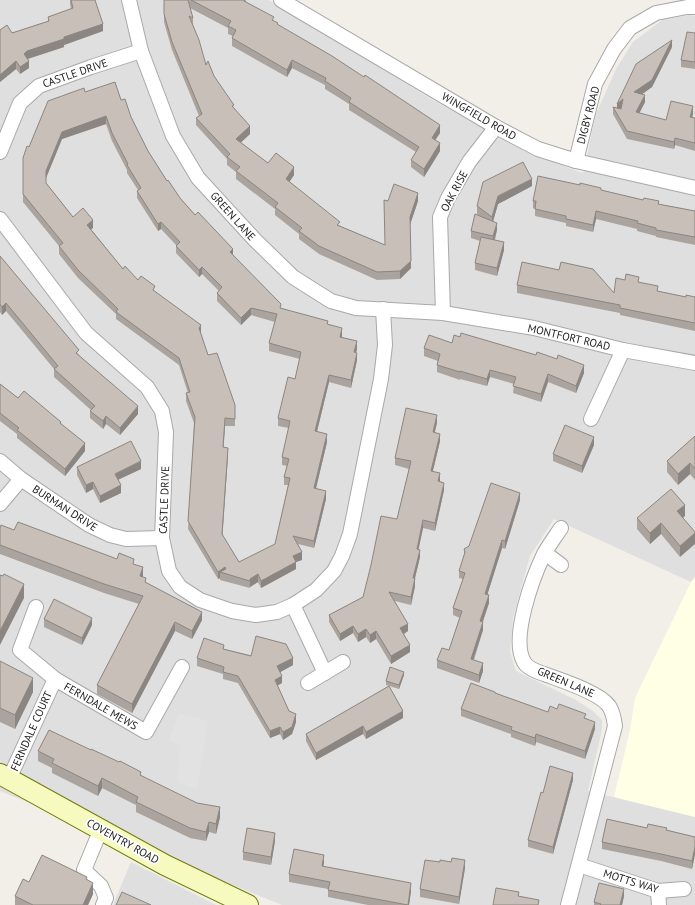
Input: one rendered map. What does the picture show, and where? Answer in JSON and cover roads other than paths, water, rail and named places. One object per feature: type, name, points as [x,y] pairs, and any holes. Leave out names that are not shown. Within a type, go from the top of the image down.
[{"type":"main road","name":"COVENTRY ROAD","points":[[5,777],[165,865],[248,905]]},
{"type":"street","name":"GREEN LANE","points":[[129,0],[141,51],[173,136],[198,178],[255,240],[293,276],[331,301],[356,308],[443,313]]},
{"type":"street","name":"WINGFIELD ROAD","points":[[281,0],[496,127],[538,149],[576,161],[695,188]]},
{"type":"street","name":"DIGBY ROAD","points":[[576,161],[595,84],[614,49],[622,38],[630,28],[656,13],[688,6],[695,8]]},
{"type":"street","name":"CASTLE DRIVE","points":[[0,152],[20,103],[39,86],[141,51]]},
{"type":"street","name":"OAK RISE","points":[[443,313],[440,217],[448,198],[469,162],[496,127]]},
{"type":"street","name":"CASTLE DRIVE","points":[[0,219],[86,333],[147,387],[162,411],[166,432],[162,538],[169,571],[180,587],[200,600],[232,612],[256,615],[277,612],[293,604],[316,590],[334,571],[342,556],[350,534],[381,379],[385,345],[383,309]]},
{"type":"street","name":"MONTFORT ROAD","points":[[443,313],[534,328],[623,350],[695,363]]},
{"type":"street","points":[[591,419],[623,350]]},
{"type":"street","name":"BURMAN DRIVE","points":[[0,461],[21,479],[89,525],[110,535],[126,539],[162,538]]},
{"type":"street","points":[[0,504],[21,479]]},
{"type":"street","name":"GREEN LANE","points":[[561,528],[545,553],[524,610],[520,633],[520,652],[524,663],[537,671],[602,698],[613,712],[615,726],[568,905]]},
{"type":"street","points":[[545,553],[561,565]]},
{"type":"street","points":[[293,604],[325,673]]},
{"type":"street","name":"FERNDALE COURT","points":[[5,777],[55,679],[20,650],[36,607]]},
{"type":"street","points":[[308,683],[343,662]]},
{"type":"street","name":"FERNDALE MEWS","points":[[55,679],[146,732],[182,667]]},
{"type":"street","points":[[101,829],[84,870],[101,886],[106,898],[103,905]]},
{"type":"street","name":"MOTTS WAY","points":[[579,865],[658,898],[684,889]]}]
